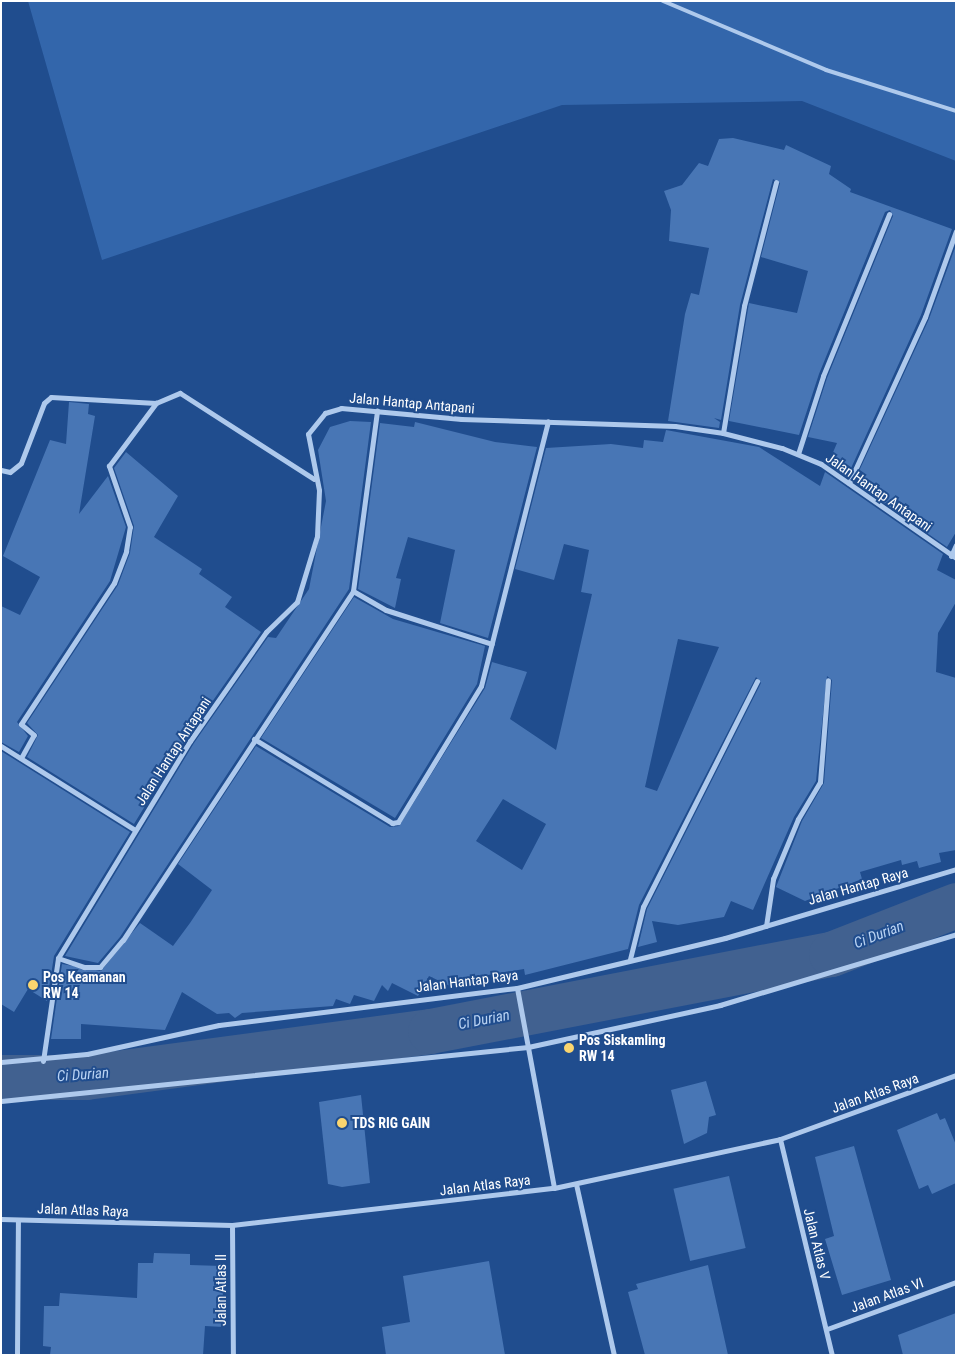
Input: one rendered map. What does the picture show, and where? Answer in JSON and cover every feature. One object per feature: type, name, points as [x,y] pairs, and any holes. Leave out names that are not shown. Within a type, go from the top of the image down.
[{"type":"street","points":[[722,433],[744,306],[776,182]]},
{"type":"street","points":[[798,454],[823,376],[889,214]]},
{"type":"street","points":[[849,483],[925,317],[956,231]]},
{"type":"street","points":[[1,470],[10,472],[21,463],[44,403],[51,397],[156,403],[180,393],[314,479]]},
{"type":"street","points":[[21,758],[34,735],[21,724],[114,582],[126,551],[130,527],[109,466],[156,403]]},
{"type":"street","name":"Jalan Hantap Antapani","points":[[43,1061],[58,958],[190,741],[266,632],[297,602],[317,536],[319,490],[314,479],[308,434],[314,424],[341,408],[722,433],[798,454],[849,483],[953,557]]},
{"type":"street","points":[[58,958],[84,967],[100,967],[123,940],[353,591],[377,411]]},
{"type":"street","points":[[254,739],[397,823],[481,686],[548,421]]},
{"type":"street","points":[[953,557],[956,545]]},
{"type":"street","points":[[353,591],[386,610],[492,644]]},
{"type":"street","points":[[766,926],[773,878],[798,819],[820,782],[828,680]]},
{"type":"street","points":[[630,959],[643,907],[757,682]]},
{"type":"street","points":[[1,746],[135,830]]},
{"type":"street","name":"Jalan Hantap Raya","points":[[1,1062],[43,1061],[219,1025],[517,988],[766,926],[956,869]]},
{"type":"street","points":[[1,1101],[528,1047],[720,1005],[956,934]]},
{"type":"street","points":[[517,988],[554,1188]]},
{"type":"street","name":"Jalan Atlas Raya","points":[[1,1219],[232,1225],[554,1188],[780,1139],[956,1075]]},
{"type":"street","name":"Jalan Atlas V","points":[[780,1139],[832,1355]]},
{"type":"street","points":[[576,1184],[614,1355]]},
{"type":"street","points":[[17,1355],[18,1220]]},
{"type":"street","name":"Jalan Atlas II","points":[[232,1225],[233,1355]]},
{"type":"street","name":"Jalan Atlas VI","points":[[826,1328],[956,1282]]},
{"type":"lane","points":[[663,1],[826,70],[956,111]]},
{"type":"shaded area","points":[[28,1],[956,1],[956,161],[802,101],[562,105],[102,260]]},
{"type":"building","points":[[733,138],[784,150],[786,145],[831,166],[829,174],[851,189],[850,192],[952,229],[921,315],[847,477],[828,464],[837,443],[808,437],[827,378],[893,216],[890,210],[885,212],[819,374],[799,435],[729,421],[749,303],[797,313],[808,271],[761,257],[780,183],[773,179],[740,305],[721,420],[714,418],[720,422],[719,428],[668,421],[685,314],[691,293],[699,295],[709,248],[669,241],[671,210],[664,191],[682,185],[699,163],[708,166],[719,139]]},
{"type":"building","points":[[956,245],[956,532],[947,547],[854,482],[929,319]]},
{"type":"building","points":[[69,402],[89,404],[88,414],[95,416],[79,514],[108,476],[126,527],[110,581],[17,722],[28,736],[19,752],[1,742],[1,606],[20,615],[40,577],[3,556],[50,440],[66,444]]},
{"type":"building","points":[[350,421],[371,422],[349,589],[120,937],[98,963],[65,956],[194,743],[268,637],[276,638],[309,589],[326,501],[318,450],[330,427]]},
{"type":"building","points":[[415,422],[495,442],[537,447],[488,638],[440,623],[455,550],[408,537],[396,578],[401,579],[395,608],[358,589],[380,423],[414,427]]},
{"type":"building","points":[[666,430],[759,447],[820,486],[825,472],[943,554],[937,570],[956,580],[956,602],[938,633],[936,672],[956,678],[956,850],[939,853],[941,862],[919,868],[917,861],[902,865],[901,860],[860,872],[862,879],[805,901],[776,887],[802,821],[824,783],[832,680],[827,676],[816,781],[794,817],[753,910],[731,901],[724,917],[678,925],[652,921],[657,942],[638,947],[647,909],[761,683],[756,677],[639,905],[628,949],[525,975],[524,969],[488,975],[485,980],[452,987],[429,976],[418,996],[392,983],[388,991],[382,985],[374,1001],[354,995],[350,1004],[336,999],[333,1006],[242,1013],[235,1018],[229,1013],[217,1014],[182,992],[165,1030],[81,1024],[81,1039],[51,1039],[62,964],[101,971],[140,923],[173,946],[190,923],[212,890],[178,864],[256,746],[390,827],[399,826],[485,688],[492,662],[527,672],[510,719],[556,750],[592,594],[581,592],[589,550],[564,544],[554,580],[515,569],[546,448],[611,444],[643,448],[644,440],[663,442]],"holes":[[[678,639],[719,647],[657,791],[645,787]],[[503,799],[546,824],[522,870],[476,841]]]},
{"type":"building","points":[[126,452],[178,496],[154,537],[202,569],[199,574],[232,597],[225,607],[261,632],[186,739],[134,824],[27,757],[38,735],[27,723],[118,585],[130,553],[134,526],[114,468]]},
{"type":"building","points":[[354,597],[393,619],[485,646],[477,684],[395,818],[261,738]]},
{"type":"building","points":[[1,751],[130,832],[54,956],[47,1001],[28,989],[14,1012],[1,1004]]},
{"type":"building","points":[[706,1081],[716,1115],[709,1117],[707,1133],[684,1144],[671,1090]]},
{"type":"building","name":"TDS RIG GAIN","points":[[361,1095],[370,1183],[342,1187],[328,1184],[319,1102]]},
{"type":"building","points":[[937,1113],[940,1120],[945,1118],[956,1145],[956,1183],[932,1194],[928,1185],[919,1189],[897,1130]]},
{"type":"building","points":[[854,1146],[891,1280],[842,1295],[825,1239],[834,1236],[815,1157]]},
{"type":"building","points":[[729,1176],[746,1248],[690,1261],[673,1189]]},
{"type":"building","points":[[154,1253],[190,1254],[190,1265],[222,1266],[224,1327],[205,1326],[203,1355],[50,1355],[51,1347],[43,1346],[44,1306],[59,1306],[60,1293],[137,1298],[138,1263],[153,1263]]},
{"type":"building","points":[[489,1261],[505,1355],[386,1355],[382,1327],[410,1322],[403,1276]]},
{"type":"building","points":[[708,1265],[728,1355],[645,1355],[628,1292],[638,1289],[636,1284]]},
{"type":"building","points":[[956,1313],[956,1355],[903,1355],[898,1335]]},
{"type":"waterway","name":"Ci Durian","points":[[1,1077],[86,1077],[430,1031],[831,954],[956,905]]},
{"type":"place","name":"Pos Keamanan RW 14","points":[[33,985]]},
{"type":"place","name":"Pos Siskamling RW 14","points":[[569,1048]]},
{"type":"place","name":"TDS RIG GAIN","points":[[342,1123]]}]
